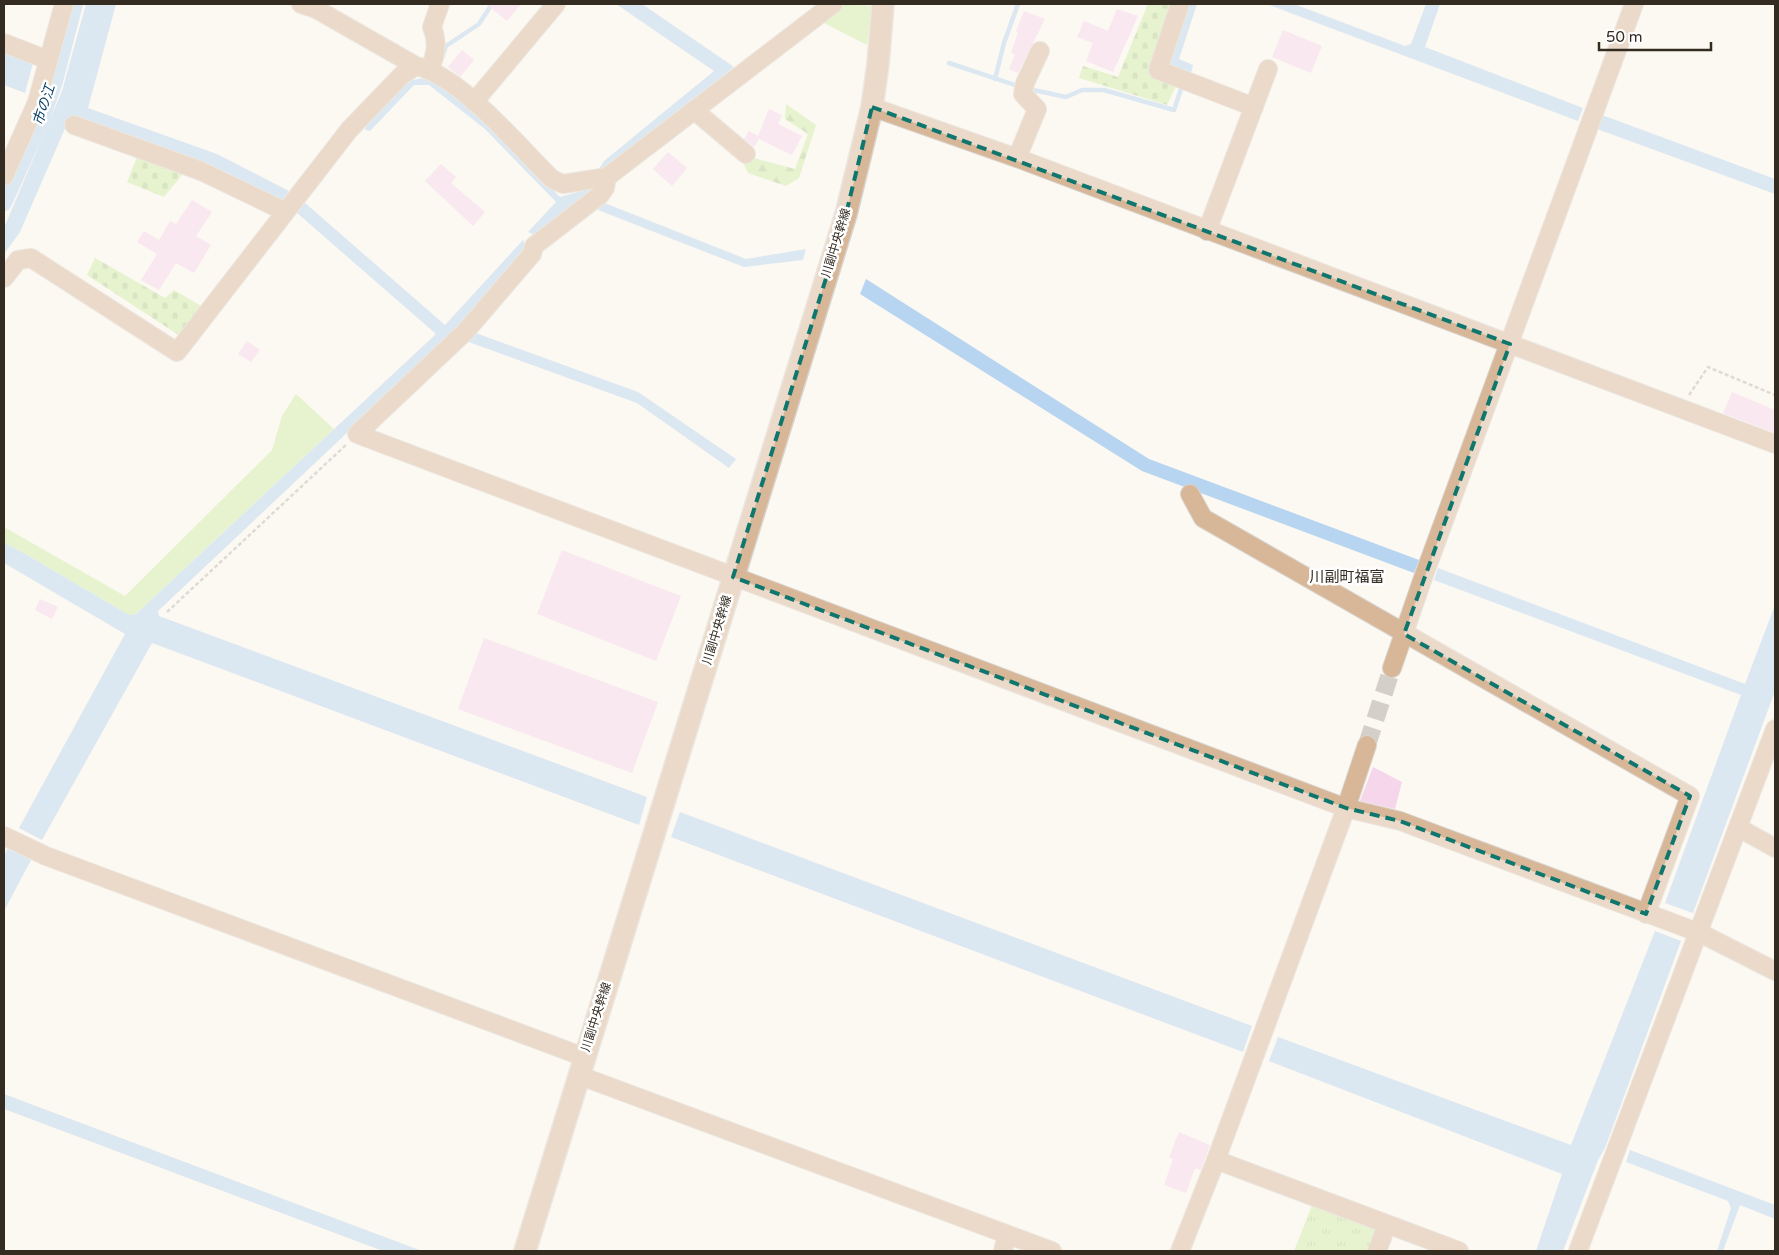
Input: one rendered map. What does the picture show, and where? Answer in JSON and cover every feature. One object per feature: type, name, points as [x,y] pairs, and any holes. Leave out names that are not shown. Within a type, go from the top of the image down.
[{"type":"street","points":[[4,176],[37,102],[64,4]]},
{"type":"street","points":[[301,4],[316,9],[423,68],[442,76],[474,102],[552,179],[563,184],[607,177],[833,4]]},
{"type":"street","points":[[4,278],[18,260],[32,258],[177,352],[284,211],[349,130],[402,75],[423,68],[435,56],[436,38],[432,27],[440,4]]},
{"type":"street","points":[[474,102],[556,4]]},
{"type":"street","name":"川副中央幹線","points":[[525,1251],[846,214],[872,107],[883,4]]},
{"type":"street","points":[[1180,4],[1158,70],[1254,107]]},
{"type":"street","points":[[1392,668],[1634,4]]},
{"type":"street","points":[[4,43],[48,60]]},
{"type":"street","points":[[1017,158],[1038,110],[1024,88],[1040,51]]},
{"type":"street","points":[[1207,231],[1268,69]]},
{"type":"street","points":[[872,107],[1017,158],[1775,444]]},
{"type":"street","points":[[694,110],[746,154]]},
{"type":"street","points":[[74,124],[192,168],[284,211]]},
{"type":"street","points":[[607,177],[600,195],[534,246],[532,254],[466,331],[357,434],[1346,808],[1400,821],[1700,933],[1775,971]]},
{"type":"street","points":[[1190,494],[1203,518],[1690,796],[1646,914]]},
{"type":"street","points":[[1578,1251],[1700,933],[1775,729]]},
{"type":"street","points":[[1180,1251],[1216,1160],[1346,808],[1367,745]]},
{"type":"street","points":[[1738,828],[1775,848]]},
{"type":"street","points":[[4,836],[46,856],[581,1066],[1005,1243],[1052,1251]]},
{"type":"street","points":[[1216,1160],[1459,1251]]},
{"type":"street","points":[[1377,1251],[1387,1224]]},
{"type":"path","points":[[1677,407],[1693,391],[1708,367],[1775,395]]},
{"type":"path","points":[[167,612],[357,434]]},
{"type":"highlighted area","points":[[872,107],[1510,344],[1404,634],[1690,796],[1646,914],[1400,821],[1346,808],[733,577],[846,214]]},
{"type":"green space","points":[[845,4],[872,6],[867,45],[822,22]]},
{"type":"green space","points":[[1148,4],[1171,4],[1151,73],[1177,84],[1167,105],[1079,78],[1083,66],[1118,77]]},
{"type":"green space","points":[[786,104],[816,125],[799,178],[786,186],[748,173],[739,154],[795,169],[808,134],[785,119]]},
{"type":"green space","points":[[139,152],[186,170],[164,197],[127,182]]},
{"type":"green space","points":[[95,258],[165,298],[174,290],[203,307],[180,336],[87,275]]},
{"type":"green space","points":[[296,394],[334,429],[136,614],[129,615],[4,543],[4,527],[125,596],[272,450],[282,416]]},
{"type":"green space","points":[[1313,1203],[1379,1229],[1371,1251],[1294,1251]]},
{"type":"water","points":[[86,4],[116,4],[88,108],[217,154],[289,191],[282,201],[200,162],[70,117],[20,232],[4,254],[4,228],[62,91]]},
{"type":"water","points":[[616,4],[642,4],[734,67],[607,169],[599,169],[604,161],[714,71]]},
{"type":"water","points":[[1188,4],[1197,4],[1179,59],[1193,65],[1191,73],[1168,65]]},
{"type":"water","points":[[1267,4],[1294,4],[1405,46],[1411,44],[1426,4],[1440,4],[1425,47],[1583,108],[1578,121]]},
{"type":"water","points":[[4,52],[33,63],[25,93],[4,85]]},
{"type":"water","points":[[424,78],[434,79],[490,127],[560,197],[595,187],[597,190],[536,236],[528,232],[556,202],[485,129],[429,85],[414,85],[370,131],[365,130],[367,123],[407,81]]},
{"type":"water","points":[[1602,115],[1775,179],[1775,194],[1597,129]]},
{"type":"water","points":[[304,202],[445,325],[523,240],[527,249],[453,333],[158,611],[159,616],[647,797],[639,825],[152,643],[42,840],[19,828],[125,634],[4,563],[4,543],[129,615],[136,614],[436,334],[296,212]]},
{"type":"water","points":[[602,202],[746,259],[806,249],[803,260],[744,267],[598,210]]},
{"type":"water","points":[[866,279],[1149,459],[1419,560],[1414,573],[1142,471],[860,294]]},
{"type":"water","points":[[473,332],[638,392],[736,459],[729,468],[637,403],[466,341]]},
{"type":"water","points":[[1438,568],[1745,684],[1775,605],[1775,691],[1693,913],[1665,903],[1741,695],[1434,580]]},
{"type":"water","points":[[680,812],[1252,1026],[1243,1052],[671,837]]},
{"type":"water","points":[[8,848],[31,860],[4,911],[4,856]]},
{"type":"water","points":[[1655,931],[1681,941],[1605,1148],[1598,1160],[1563,1251],[1536,1251],[1562,1174],[1269,1061],[1278,1037],[1571,1145]]},
{"type":"water","points":[[4,1094],[422,1251],[383,1251],[4,1109]]},
{"type":"water","points":[[1630,1150],[1775,1205],[1775,1219],[1740,1205],[1723,1251],[1717,1251],[1731,1208],[1728,1201],[1626,1162]]},
{"type":"building","points":[[486,4],[521,4],[507,21]]},
{"type":"building","points":[[1117,9],[1138,16],[1113,72],[1086,61],[1093,43],[1077,37],[1084,21],[1108,31]]},
{"type":"building","points":[[1024,11],[1045,19],[1018,73],[1009,69],[1015,54],[1011,53],[1018,32],[1016,31]]},
{"type":"building","points":[[1283,30],[1322,46],[1311,73],[1272,57]]},
{"type":"building","points":[[462,50],[474,60],[460,77],[448,67]]},
{"type":"building","points":[[769,109],[782,115],[778,124],[802,136],[792,155],[759,139],[754,147],[744,139],[749,131],[758,136]]},
{"type":"building","points":[[668,152],[687,168],[672,186],[653,169]]},
{"type":"building","points":[[441,164],[456,177],[451,183],[485,212],[473,226],[425,181]]},
{"type":"building","points":[[192,200],[212,212],[196,236],[211,245],[194,273],[176,263],[159,290],[141,280],[157,254],[137,242],[144,231],[159,240],[170,221],[176,224]]},
{"type":"building","points":[[247,341],[260,350],[251,362],[238,354]]},
{"type":"building","points":[[1732,392],[1775,410],[1775,433],[1723,413]]},
{"type":"building","points":[[562,550],[681,596],[656,661],[537,614]]},
{"type":"building","points":[[40,599],[58,607],[52,619],[35,610]]},
{"type":"building","points":[[484,638],[658,702],[632,773],[458,709]]},
{"type":"building","points":[[1373,767],[1402,782],[1395,809],[1360,801]]},
{"type":"building","points":[[1179,1132],[1210,1145],[1201,1170],[1195,1168],[1186,1193],[1164,1185],[1173,1159],[1169,1157]]},
{"type":"waterway","name":"市の江","points":[[4,203],[41,121],[55,81],[75,4]]},
{"type":"waterway","points":[[442,58],[446,46],[479,24],[492,4]]},
{"type":"waterway","points":[[995,79],[1004,43],[1018,4]]},
{"type":"waterway","points":[[949,63],[1021,87]]},
{"type":"waterway","points":[[1029,89],[1066,97],[1082,90],[1104,90],[1174,110],[1181,89]]},
{"type":"tunnel","points":[[1367,745],[1392,668]]},
{"type":"district","name":"川副町福富","points":[[1347,577]]}]
